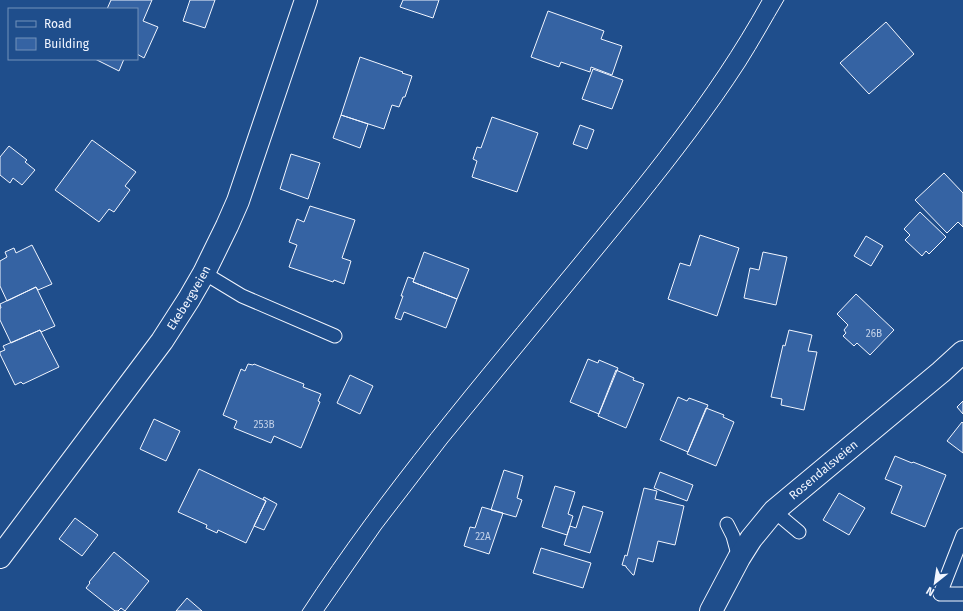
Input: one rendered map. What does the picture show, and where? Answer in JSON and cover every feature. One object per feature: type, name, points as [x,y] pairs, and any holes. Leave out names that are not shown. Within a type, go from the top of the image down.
[{"type":"main road","name":"Ekebergveien","points":[[0,556],[159,346],[185,306],[204,272],[238,200],[306,0]]},
{"type":"main road","name":"Rosendalsveien","points":[[711,611],[739,558],[751,539],[774,511],[963,352]]},
{"type":"lane","points":[[204,272],[242,296],[335,336]]},
{"type":"lane","points":[[774,511],[799,532]]},
{"type":"lane","points":[[727,524],[733,536],[739,558]]},
{"type":"lane","points":[[963,535],[940,594],[963,594]]},
{"type":"building","points":[[111,0],[152,0],[143,21],[158,27],[144,58],[138,55],[138,8],[107,8]]},
{"type":"building","points":[[190,0],[215,0],[205,28],[183,21]]},
{"type":"building","points":[[403,0],[439,0],[433,18],[400,7]]},
{"type":"building","points":[[548,11],[604,31],[601,39],[622,46],[612,75],[591,67],[590,72],[561,62],[559,67],[531,57]]},
{"type":"building","points":[[886,22],[914,54],[869,94],[840,63]]},
{"type":"building","points":[[360,57],[412,76],[405,97],[403,97],[399,107],[392,105],[384,129],[341,115]]},
{"type":"building","points":[[97,60],[124,60],[119,71]]},
{"type":"building","points":[[593,69],[623,80],[612,109],[582,99]]},
{"type":"building","points":[[341,115],[368,124],[360,148],[333,138]]},
{"type":"building","points":[[492,117],[538,133],[517,192],[472,177],[477,161],[473,159],[477,147],[481,148]]},
{"type":"building","points":[[580,125],[594,130],[587,149],[573,144]]},
{"type":"building","points":[[92,140],[136,172],[125,186],[130,190],[114,212],[109,209],[99,222],[55,190]]},
{"type":"building","points":[[9,146],[27,160],[25,162],[35,170],[22,185],[13,178],[10,183],[0,175],[0,157]]},
{"type":"building","points":[[291,154],[320,163],[308,199],[280,189]]},
{"type":"building","points":[[944,173],[963,193],[963,227],[958,222],[947,233],[915,200]]},
{"type":"building","points":[[310,206],[355,220],[342,258],[351,261],[344,284],[334,280],[333,282],[289,267],[297,245],[289,242],[297,219],[304,222]]},
{"type":"building","points":[[920,212],[946,237],[929,254],[926,251],[922,256],[905,240],[910,235],[904,229]]},
{"type":"building","points":[[700,235],[739,248],[717,316],[668,299],[680,263],[690,266]]},
{"type":"building","points":[[866,236],[883,246],[871,266],[854,256]]},
{"type":"building","points":[[32,245],[52,284],[38,290],[36,287],[7,301],[0,286],[0,261],[7,257],[5,252],[14,248],[16,253]]},
{"type":"building","points":[[424,252],[469,269],[457,299],[413,282]]},
{"type":"building","points":[[763,252],[787,257],[776,305],[744,298],[750,268],[759,270]]},
{"type":"building","points":[[408,277],[414,279],[413,282],[457,299],[446,328],[404,312],[401,320],[395,318]]},
{"type":"building","points":[[36,287],[55,326],[41,332],[40,330],[11,343],[0,320],[0,304]]},
{"type":"building","points":[[856,294],[894,330],[870,355],[857,343],[854,346],[843,336],[846,333],[844,330],[848,325],[837,314]]},
{"type":"building","points":[[40,330],[59,367],[23,384],[21,382],[15,385],[0,352],[5,350],[3,346]]},
{"type":"building","points":[[789,330],[812,335],[808,351],[817,352],[804,410],[781,405],[782,399],[771,397],[783,345],[785,346]]},
{"type":"building","points":[[588,359],[598,363],[599,360],[618,368],[599,414],[570,402]]},
{"type":"building","points":[[248,364],[254,364],[304,384],[303,387],[321,394],[318,401],[320,402],[301,448],[274,436],[271,443],[234,428],[237,421],[223,415],[241,369],[245,371]]},
{"type":"building","points":[[616,370],[634,378],[633,380],[644,384],[626,428],[598,416]]},
{"type":"building","points":[[350,375],[373,386],[360,414],[337,403]]},
{"type":"building","points":[[678,397],[687,401],[689,398],[708,405],[688,452],[660,440]]},
{"type":"building","points":[[963,401],[963,414],[957,407]]},
{"type":"building","points":[[706,408],[724,415],[723,417],[734,422],[716,466],[687,454]]},
{"type":"building","points":[[154,419],[180,431],[166,461],[140,449]]},
{"type":"building","points":[[962,422],[963,423],[963,453],[947,441]]},
{"type":"building","points":[[895,456],[946,475],[925,527],[891,513],[902,486],[885,479]]},
{"type":"building","points":[[199,469],[266,501],[246,543],[218,530],[217,533],[206,528],[207,525],[178,512]]},
{"type":"building","points":[[504,470],[523,476],[517,498],[522,500],[516,517],[491,510]]},
{"type":"building","points":[[660,472],[693,485],[687,501],[654,488]]},
{"type":"building","points":[[555,486],[575,492],[568,514],[573,516],[567,535],[542,527]]},
{"type":"building","points":[[644,488],[657,491],[655,499],[684,506],[675,545],[658,541],[653,562],[638,558],[633,575],[626,566],[622,565],[625,555],[627,556]]},
{"type":"building","points":[[839,493],[865,508],[849,535],[823,520]]},
{"type":"building","points":[[264,497],[277,504],[264,530],[254,526],[266,501],[263,499]]},
{"type":"building","points":[[583,506],[603,512],[590,553],[564,545],[570,526],[576,528]]},
{"type":"building","points":[[482,507],[503,513],[489,554],[464,546],[470,527],[475,528]]},
{"type":"building","points":[[75,518],[98,535],[82,556],[59,539]]},
{"type":"building","points":[[541,548],[591,563],[583,588],[533,573]]},
{"type":"building","points":[[114,552],[149,581],[125,611],[121,608],[118,611],[115,611],[86,588],[90,583],[89,582]]},
{"type":"building","points":[[187,598],[202,611],[176,611]]},
{"type":"tram line","points":[[302,611],[333,565],[397,477],[465,391],[622,201],[672,136],[719,70],[762,0]]},
{"type":"tram line","points":[[324,611],[381,529],[447,443],[644,203],[696,136],[745,66],[784,0]]}]
